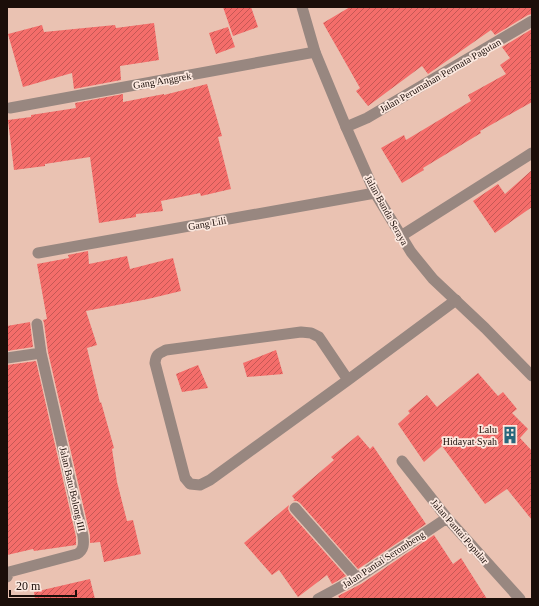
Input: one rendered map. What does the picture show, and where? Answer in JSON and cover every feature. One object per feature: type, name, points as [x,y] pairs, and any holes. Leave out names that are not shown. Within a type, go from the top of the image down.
[{"type":"street","name":"Jalan Banda Seraya","points":[[302,7],[315,52],[346,127],[375,193],[401,236],[411,252],[433,279],[485,328],[532,376]]},
{"type":"street","name":"Jalan Perumahan Permata Pagutan","points":[[346,127],[367,118],[532,21]]},
{"type":"street","name":"Gang Anggrek","points":[[10,108],[315,52]]},
{"type":"street","points":[[401,236],[532,153]]},
{"type":"street","name":"Gang Lili","points":[[38,254],[375,193]]},
{"type":"street","points":[[348,380],[319,337],[311,333],[301,332],[166,350],[158,354],[155,363],[185,478],[190,484],[200,485],[210,480],[348,380],[456,300]]},
{"type":"street","name":"Jalan Batu Bolong III","points":[[8,573],[77,554],[84,547],[84,536],[41,353],[37,324]]},
{"type":"street","points":[[7,358],[41,353]]},
{"type":"street","name":"Jalan Pantai Popular","points":[[402,461],[447,518],[520,599]]},
{"type":"street","points":[[295,508],[357,578]]},
{"type":"street","name":"Jalan Pantai Serombeng","points":[[318,599],[357,578],[447,518]]},
{"type":"building","points":[[223,7],[251,7],[258,27],[233,36]]},
{"type":"building","points":[[350,7],[532,7],[532,14],[495,35],[491,30],[428,74],[422,66],[368,106],[356,91],[360,88],[323,23]]},
{"type":"building","points":[[154,23],[159,60],[120,66],[121,80],[74,89],[72,73],[23,87],[8,34],[42,25],[44,32],[115,25],[116,28]]},
{"type":"building","points":[[228,27],[235,47],[216,54],[209,33]]},
{"type":"building","points":[[532,29],[532,102],[480,131],[481,133],[423,168],[424,170],[402,183],[381,148],[404,135],[406,140],[471,101],[468,95],[506,74],[500,65],[510,58],[502,47]]},
{"type":"building","points":[[207,84],[222,136],[218,137],[231,189],[201,196],[200,193],[161,201],[163,211],[136,214],[136,217],[99,223],[90,157],[45,164],[45,166],[14,170],[8,120],[76,108],[75,103],[123,94],[123,102],[164,95]]},
{"type":"building","points":[[532,170],[532,207],[495,233],[473,201],[498,184],[505,194]]},
{"type":"building","points":[[88,251],[89,264],[127,256],[130,269],[173,258],[181,291],[86,311],[97,345],[87,348],[100,403],[101,402],[114,448],[112,449],[117,482],[127,521],[133,520],[141,554],[104,562],[100,542],[90,543],[90,535],[48,352],[43,320],[47,319],[37,264],[69,258],[68,255]]},
{"type":"building","points":[[30,322],[33,347],[7,351],[7,326]]},
{"type":"building","points":[[276,350],[283,374],[247,377],[243,363]]},
{"type":"building","points":[[36,361],[76,537],[76,545],[34,551],[33,549],[7,555],[7,365]]},
{"type":"building","points":[[198,365],[208,388],[182,392],[176,374]]},
{"type":"building","points":[[478,373],[498,396],[503,392],[517,409],[512,413],[528,429],[520,438],[532,451],[532,520],[507,489],[485,504],[442,446],[424,462],[398,424],[410,413],[408,411],[427,395],[437,407]]},
{"type":"building","points":[[358,435],[370,449],[373,446],[426,524],[358,569],[300,503],[293,501],[295,500],[292,496],[334,460],[331,457]]},
{"type":"building","points":[[289,505],[288,509],[290,513],[346,576],[332,584],[327,575],[298,597],[279,570],[272,575],[244,543]]},
{"type":"building","points":[[434,535],[453,564],[461,558],[487,599],[340,599],[338,596],[361,584]]},
{"type":"building","points":[[90,579],[95,599],[35,599],[34,592]]},
{"type":"place","name":"Lalu Hidayat Syah","points":[[510,435]]}]
